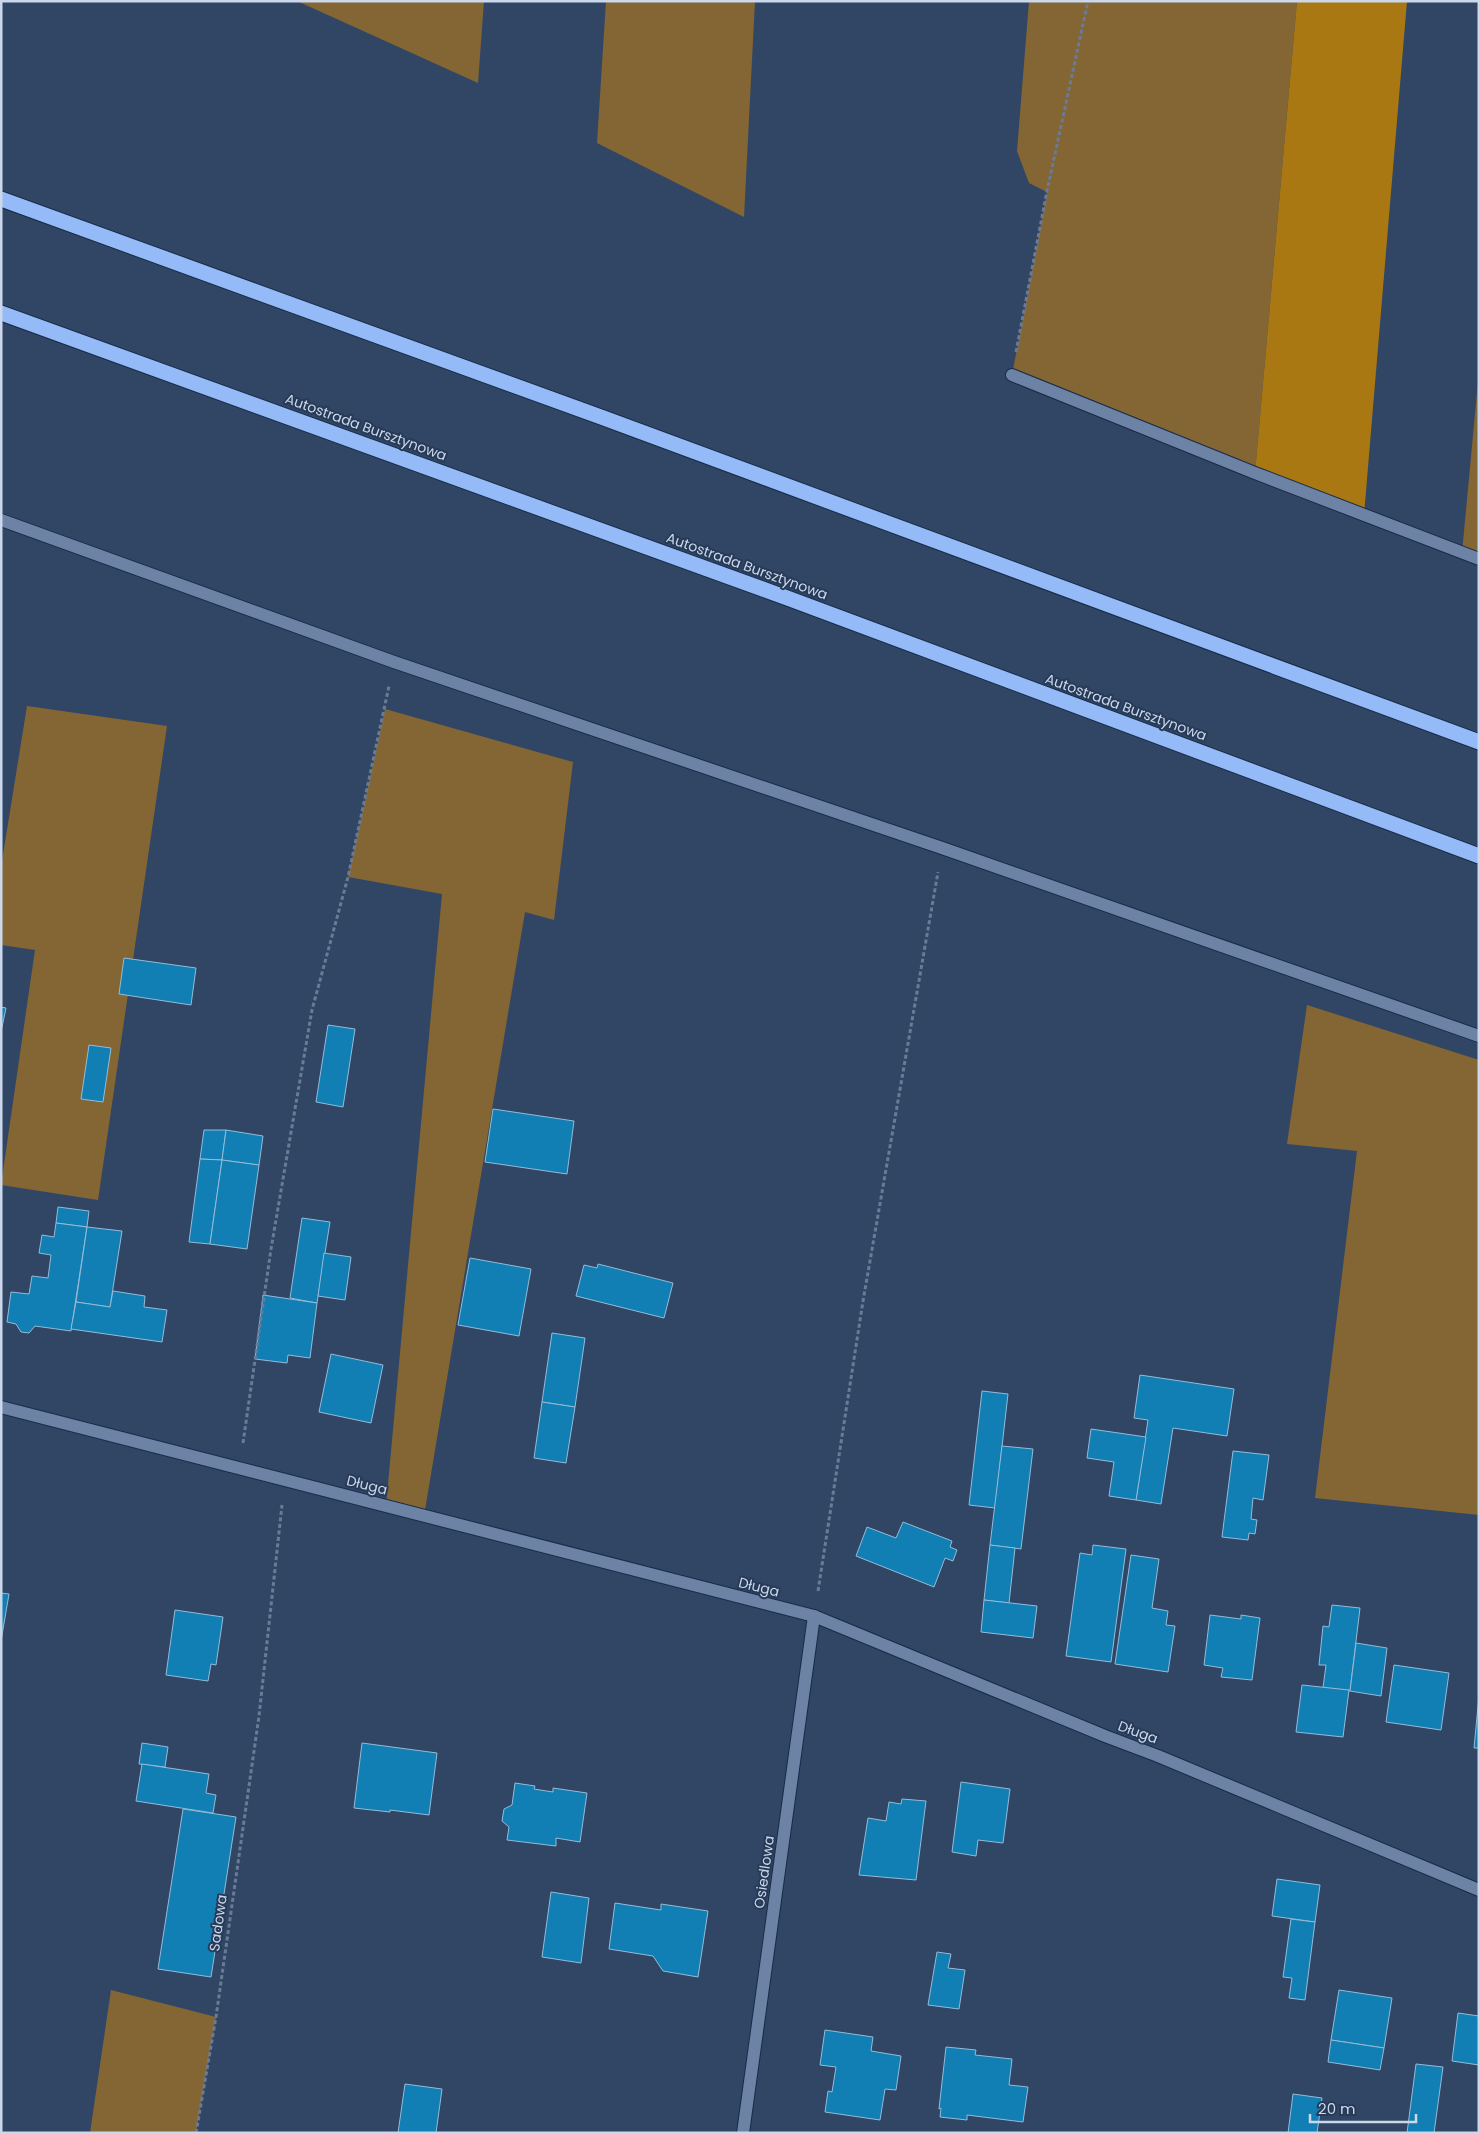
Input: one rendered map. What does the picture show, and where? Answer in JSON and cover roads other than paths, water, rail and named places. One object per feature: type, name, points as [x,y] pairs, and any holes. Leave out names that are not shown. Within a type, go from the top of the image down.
[{"type":"highway","points":[[1,200],[691,450],[1479,742]]},
{"type":"highway","name":"Autostrada Bursztynowa","points":[[1,312],[762,589],[1479,856]]},
{"type":"street","points":[[1012,375],[1264,476],[1479,559]]},
{"type":"street","points":[[1,520],[394,662],[942,848],[1479,1036]]},
{"type":"street","name":"Długa","points":[[1,1407],[814,1616],[1104,1736],[1158,1756],[1479,1890]]},
{"type":"street","name":"Osiedlowa","points":[[743,2133],[814,1616]]}]
